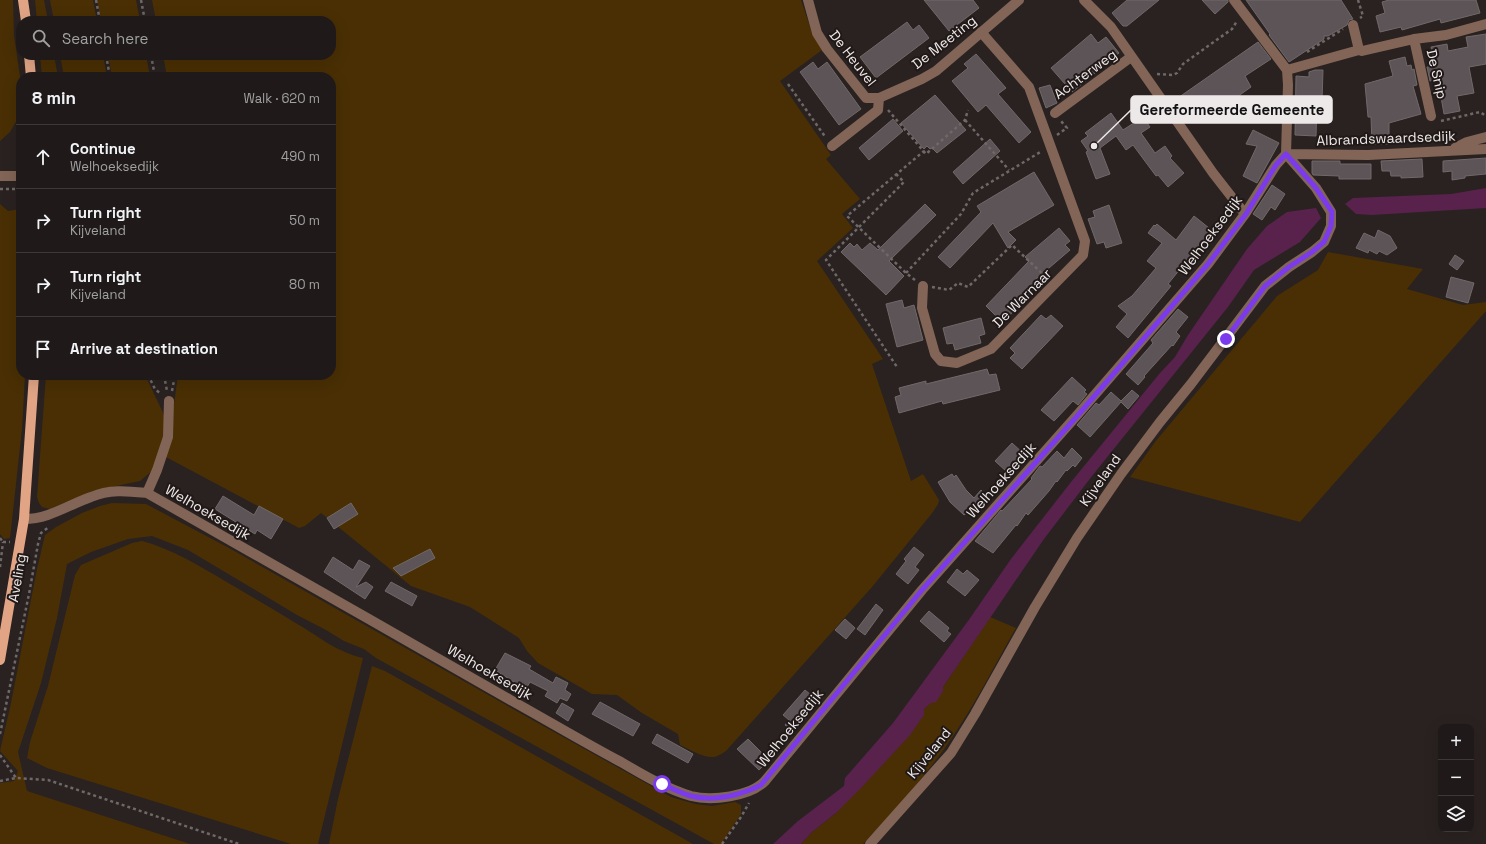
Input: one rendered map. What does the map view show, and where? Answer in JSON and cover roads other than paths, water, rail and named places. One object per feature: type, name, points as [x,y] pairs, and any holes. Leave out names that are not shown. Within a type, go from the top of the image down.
[{"type":"main road","points":[[23,0],[25,16]]},
{"type":"main road","points":[[30,60],[31,72]]},
{"type":"main road","name":"Aveling","points":[[0,660],[24,519],[34,380]]},
{"type":"street","name":"De Heuvel","points":[[808,0],[816,32],[827,49],[866,98],[879,98]]},
{"type":"street","name":"De Meeting","points":[[879,98],[922,79],[936,71],[1019,0]]},
{"type":"street","name":"Achterweg","points":[[1084,0],[1111,27],[1213,174],[1246,214]]},
{"type":"street","points":[[1234,0],[1287,70],[1286,154]]},
{"type":"street","points":[[1352,24],[1359,50]]},
{"type":"street","name":"De Snip","points":[[1287,70],[1359,50],[1362,51],[1414,39],[1446,35],[1486,24]]},
{"type":"street","name":"De Warnaar","points":[[923,286],[922,308],[935,354],[940,361],[957,363],[991,348],[1083,255],[1085,241],[1029,87],[981,32]]},
{"type":"street","name":"De Snip","points":[[1414,39],[1432,116]]},
{"type":"street","name":"Achterweg","points":[[1055,113],[1131,57]]},
{"type":"street","points":[[832,146],[878,110],[879,98]]},
{"type":"street","points":[[1450,151],[1467,142],[1486,137]]},
{"type":"street","name":"Albrandswaardsedijk","points":[[1286,154],[1368,155],[1486,149]]},
{"type":"street","name":"Welhoeksedijk","points":[[24,519],[35,519],[48,516],[92,496],[120,490],[147,493],[572,735],[662,784],[692,796],[722,798],[749,791],[761,785],[765,781],[922,590],[1079,414],[1208,264],[1246,214],[1276,165],[1286,154]]},
{"type":"street","name":"Kijveland","points":[[870,844],[951,753],[975,714],[1035,606],[1076,538],[1120,474],[1191,384],[1265,286],[1324,242],[1331,226],[1332,212],[1316,188],[1286,154]]},
{"type":"street","points":[[0,176],[16,176]]},
{"type":"street","points":[[147,493],[157,470],[168,437],[169,401]]},
{"type":"place","name":"Gereformeerde Gemeente","points":[[1094,146]]}]
